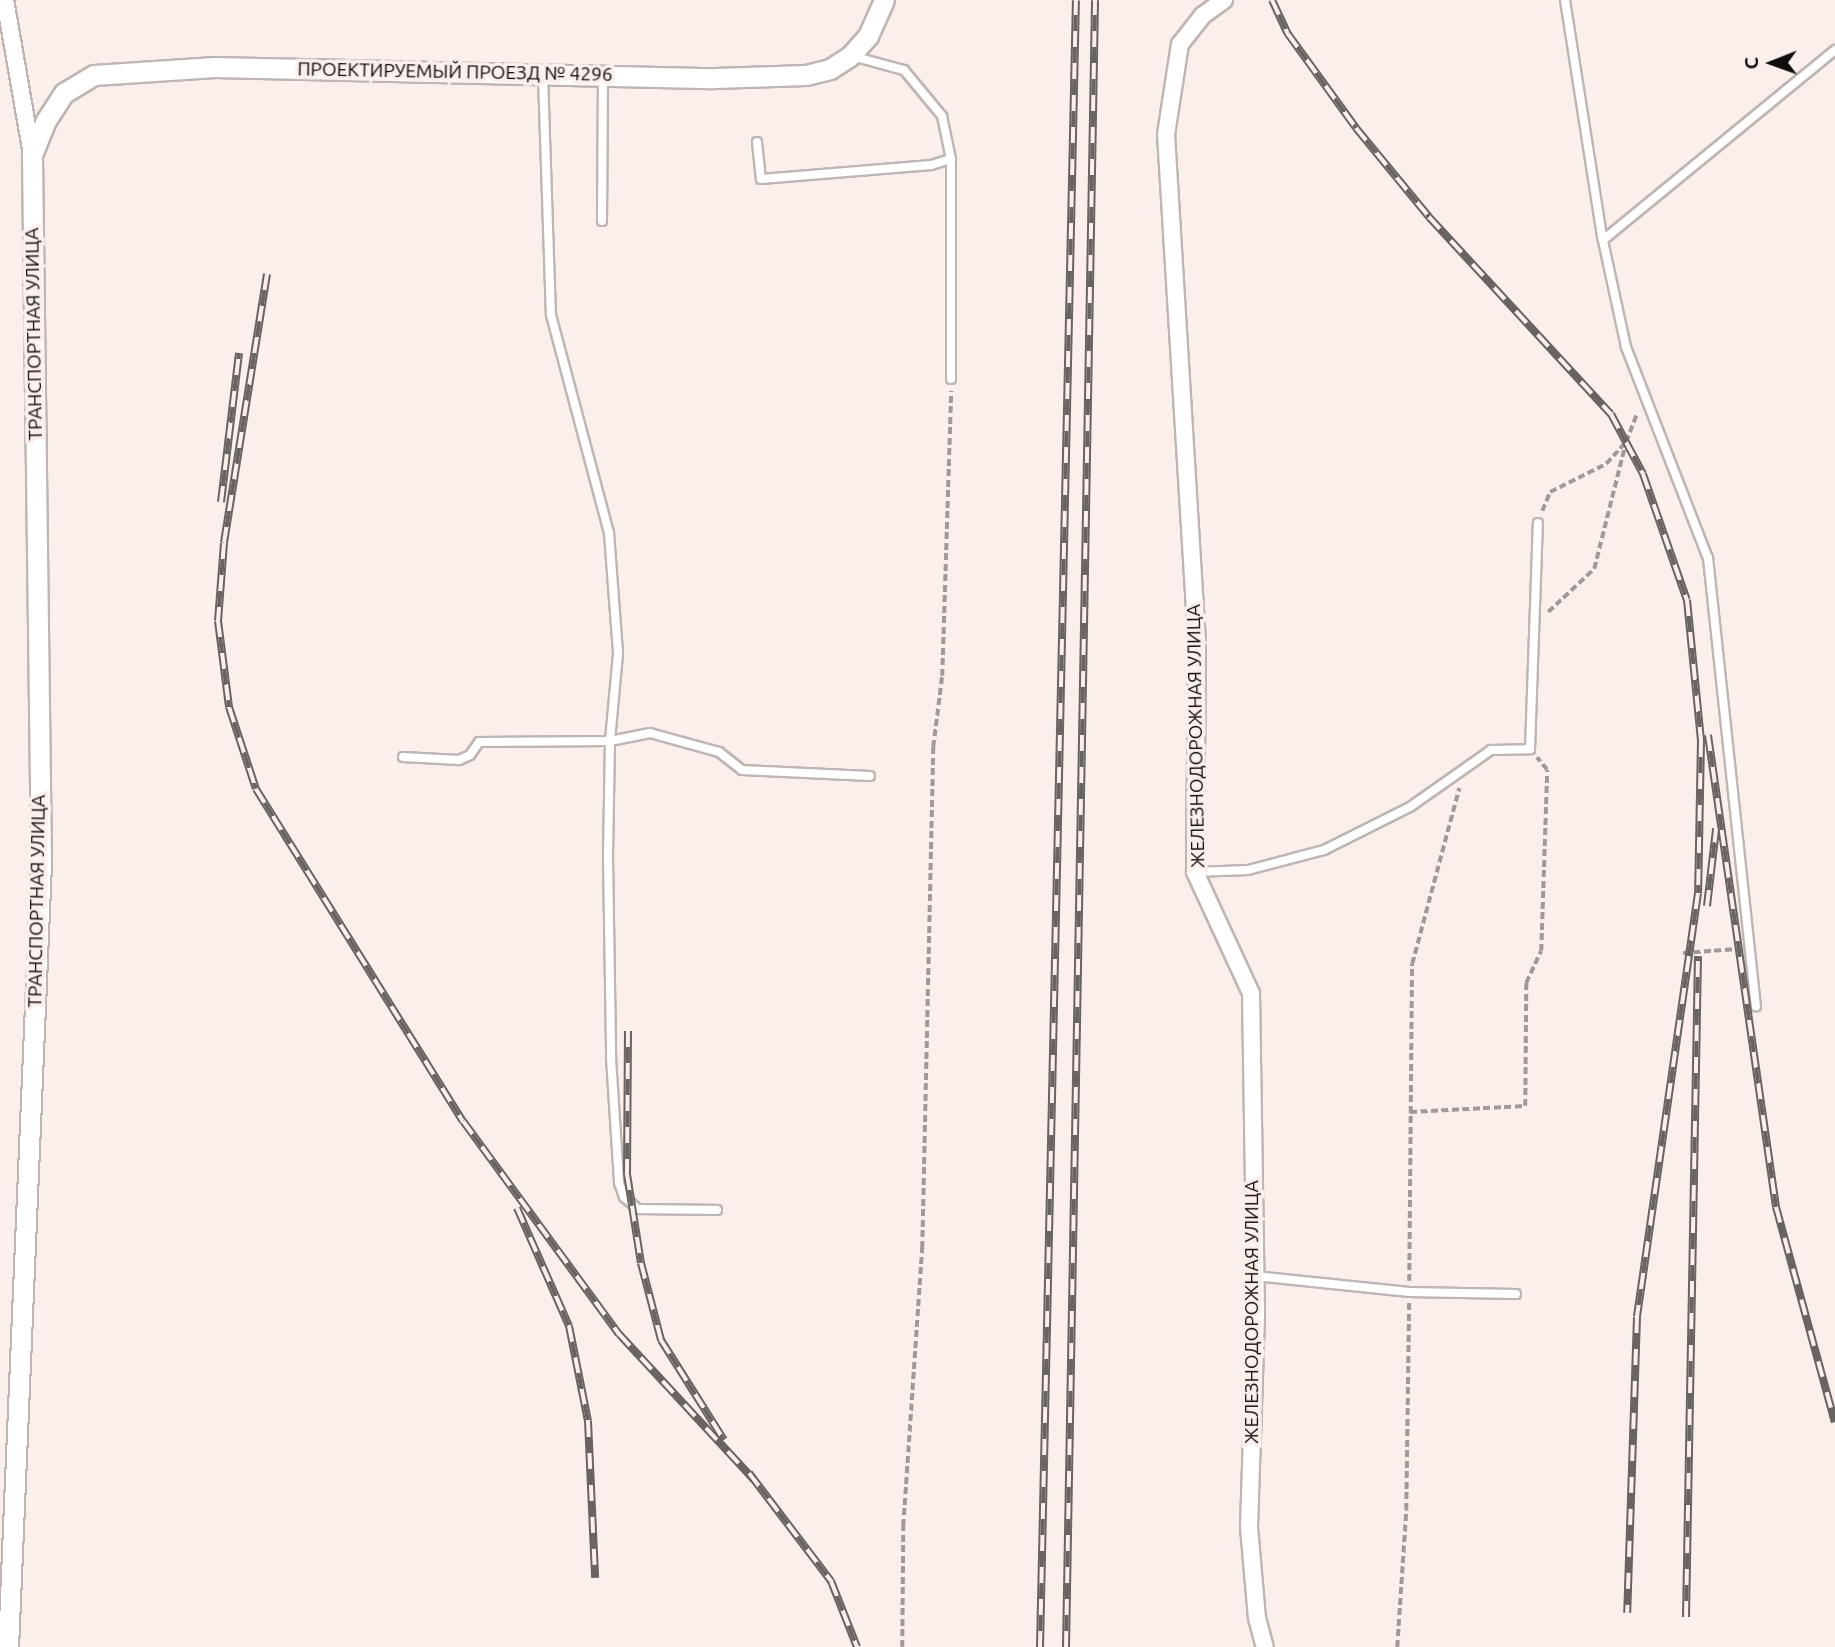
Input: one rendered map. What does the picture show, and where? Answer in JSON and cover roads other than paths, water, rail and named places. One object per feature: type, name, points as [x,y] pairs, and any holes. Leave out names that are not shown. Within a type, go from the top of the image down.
[{"type":"street","points":[[5,0],[32,155]]},
{"type":"street","name":"ПРОЕКТИРУЕМЫЙ ПРОЕЗД № 4296","points":[[32,155],[64,93],[94,75],[215,67],[603,75],[806,75],[830,69],[850,56],[867,36],[884,0]]},
{"type":"street","name":"ЖЕЛЕЗНОДОРОЖНАЯ УЛИЦА","points":[[1224,0],[1203,15],[1180,44],[1166,134],[1197,643],[1195,872],[1251,993],[1255,1276],[1249,1527],[1257,1618],[1265,1647]]},
{"type":"street","name":"ТРАНСПОРТНАЯ УЛИЦА","points":[[6,1640],[41,863],[32,155]]},
{"type":"lane","points":[[1565,0],[1603,240],[1626,347],[1643,399],[1708,558],[1756,1006]]},
{"type":"lane","points":[[1603,240],[1835,50]]},
{"type":"lane","points":[[850,56],[904,70],[942,116],[951,159],[951,379]]},
{"type":"lane","points":[[543,73],[551,315],[609,533],[618,654],[610,741],[611,1058],[619,1183],[624,1197],[638,1209],[717,1210]]},
{"type":"lane","points":[[601,221],[603,75]]},
{"type":"lane","points":[[757,142],[761,179],[931,166],[951,159]]},
{"type":"lane","points":[[1195,872],[1248,870],[1324,850],[1410,807],[1491,750],[1530,749],[1538,523]]},
{"type":"lane","points":[[403,757],[459,760],[470,755],[479,742],[610,741],[650,733],[719,752],[741,770],[870,776]]},
{"type":"lane","points":[[1255,1276],[1409,1292],[1516,1294]]},
{"type":"railway","points":[[1040,1647],[1076,0]]},
{"type":"railway","points":[[1066,1647],[1095,0]]},
{"type":"railway","points":[[1272,0],[1288,34],[1356,128],[1429,217],[1611,414],[1643,474],[1687,600],[1701,741],[1698,893],[1637,1317],[1627,1613]]},
{"type":"railway","points":[[267,274],[224,543],[218,621],[229,707],[256,789],[463,1121],[619,1334],[754,1480]]},
{"type":"railway","points":[[221,502],[239,353]]},
{"type":"railway","points":[[1708,735],[1776,1207],[1835,1422]]},
{"type":"railway","points":[[1707,906],[1716,829]]},
{"type":"railway","points":[[1686,1617],[1698,956]]},
{"type":"railway","points":[[628,1031],[627,1174],[641,1263],[661,1340],[724,1440]]},
{"type":"railway","points":[[517,1208],[569,1326],[588,1421],[595,1578]]},
{"type":"railway","points":[[749,1473],[831,1581],[857,1647]]}]
